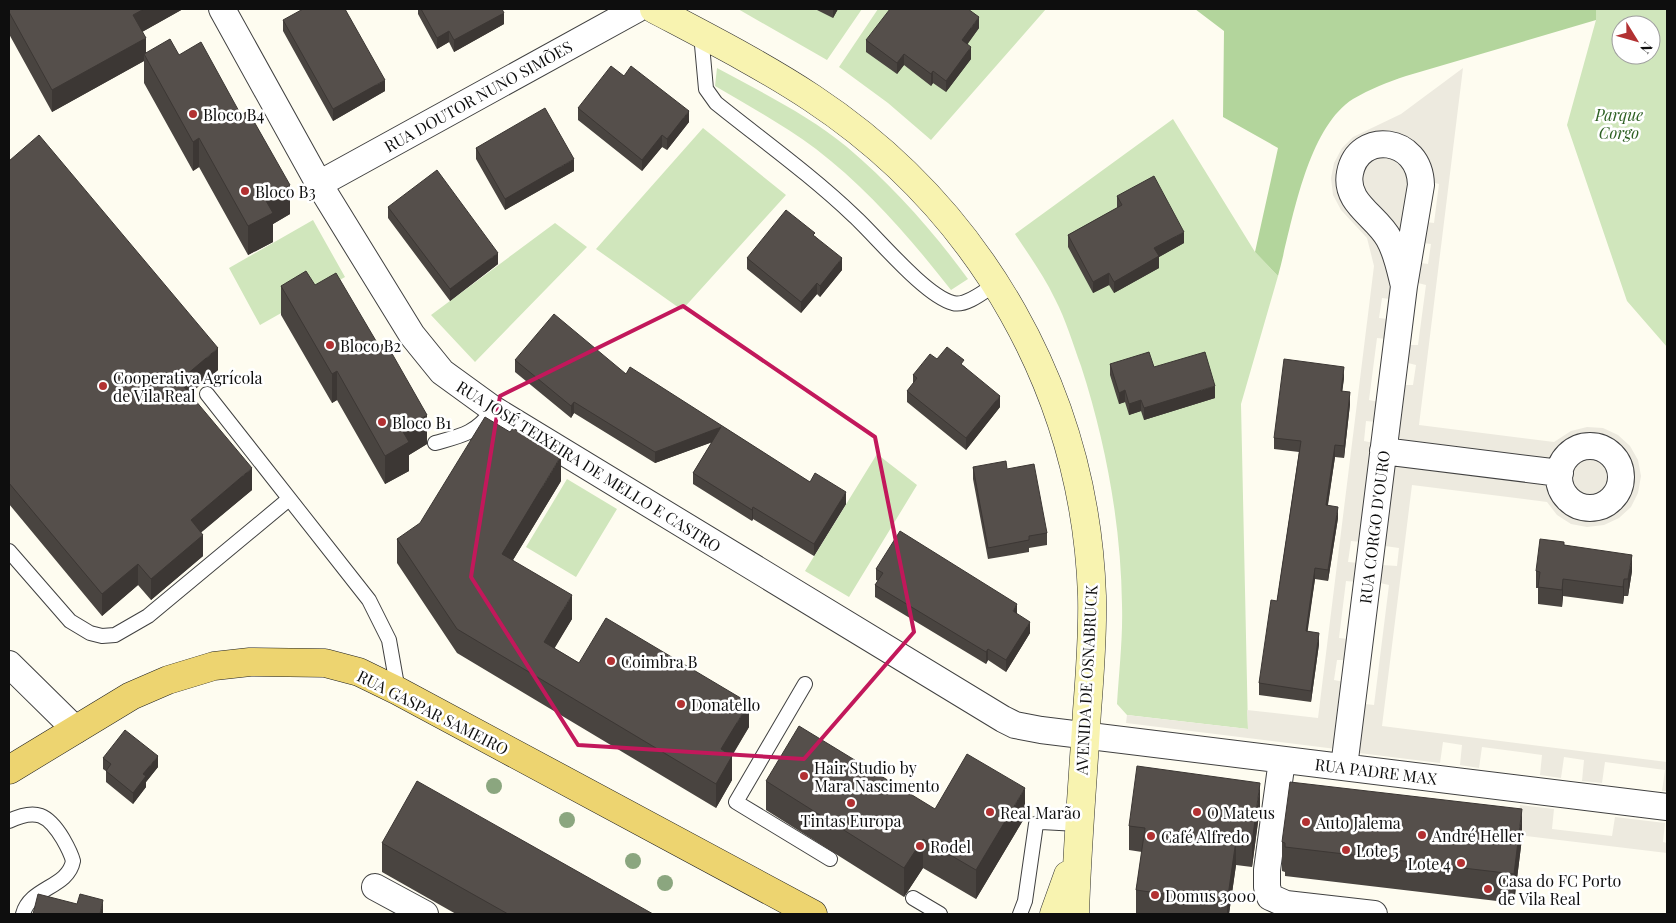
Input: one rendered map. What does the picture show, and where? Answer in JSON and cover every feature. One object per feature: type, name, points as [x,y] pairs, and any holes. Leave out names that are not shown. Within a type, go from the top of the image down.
[{"type":"main road","name":"AVENIDA DE OSNABRUCK","points":[[654,9],[810,97],[875,146],[918,184],[964,236],[997,284],[1028,340],[1043,373],[1067,441],[1083,504],[1092,598],[1086,736],[1077,837]]},
{"type":"main road","name":"RUA GASPAR SAMEIRO","points":[[9,770],[148,688],[192,672],[236,663],[325,664],[359,672],[398,691],[813,914]]},
{"type":"main road","points":[[1054,914],[1077,837]]},
{"type":"main road","points":[[1075,914],[1077,837]]},
{"type":"street","name":"RUA JOSÉ TEIXEIRA DE MELLO E CASTRO","points":[[222,9],[319,184],[422,348],[442,372],[492,409],[1003,719],[1030,728],[1086,736]]},
{"type":"street","name":"RUA DOUTOR NUNO SIMÕES","points":[[319,184],[637,9]]},
{"type":"street","name":"RUA CORGO D'OURO","points":[[1344,767],[1404,286],[1419,203],[1421,173],[1416,162],[1408,152],[1398,146],[1386,144],[1374,146],[1363,152],[1355,160],[1350,172],[1349,184],[1352,196],[1376,220],[1390,240],[1404,286]]},
{"type":"street","points":[[1384,451],[1560,474]]},
{"type":"street","points":[[9,664],[76,730]]},
{"type":"street","name":"RUA PADRE MAX","points":[[1086,736],[1667,807]]},
{"type":"street","points":[[1282,760],[1267,870],[1267,887],[1270,897],[1286,904],[1374,914]]},
{"type":"street","points":[[376,887],[425,914]]},
{"type":"lane","points":[[701,34],[706,89],[716,104],[853,215],[942,300],[956,304],[968,301],[997,284]]},
{"type":"lane","points":[[207,394],[376,613],[389,640],[398,691]]},
{"type":"lane","points":[[435,443],[477,428],[492,409]]},
{"type":"lane","points":[[9,551],[70,621],[90,633],[102,636],[115,634],[148,616],[289,498]]},
{"type":"lane","points":[[806,684],[736,802],[830,859]]},
{"type":"lane","points":[[9,821],[27,814],[48,818],[57,828],[73,861],[66,875],[30,898],[23,914]]},
{"type":"lane","points":[[1020,914],[1026,901],[1036,824],[1041,822],[1077,837]]},
{"type":"lane","points":[[913,898],[940,914]]},
{"type":"highlighted area","points":[[683,306],[875,437],[914,632],[804,759],[578,745],[471,577],[500,396]]},
{"type":"green space","points":[[738,9],[862,9],[827,60]]},
{"type":"green space","points":[[878,9],[1046,9],[931,140],[888,103],[839,67]]},
{"type":"green space","points":[[1195,9],[1596,9],[1596,20],[1406,76],[1379,86],[1353,99],[1337,113],[1323,132],[1312,155],[1295,205],[1278,276],[1255,252],[1278,148],[1223,117],[1224,31]]},
{"type":"green space","name":"Parque Corgo","points":[[1596,9],[1667,9],[1667,347],[1627,301],[1567,125],[1596,20]]},
{"type":"green space","points":[[717,68],[800,114],[847,147],[912,210],[968,279],[951,290],[888,215],[835,164],[792,132],[715,86]]},
{"type":"green space","points":[[1173,119],[1255,252],[1278,276],[1241,404],[1248,729],[1127,715],[1117,704],[1122,630],[1121,575],[1119,545],[1105,454],[1090,395],[1063,315],[1046,282],[1015,234]]},
{"type":"green space","points":[[703,128],[786,195],[682,310],[596,249]]},
{"type":"green space","points":[[313,220],[345,277],[260,325],[229,268]]},
{"type":"green space","points":[[555,223],[587,247],[475,362],[431,315]]},
{"type":"green space","points":[[877,454],[917,485],[849,597],[805,571]]},
{"type":"green space","points":[[567,479],[617,509],[576,577],[526,547]]},
{"type":"shaded area","points":[[1463,68],[1419,425],[1554,442],[1571,431],[1587,427],[1603,428],[1618,435],[1630,446],[1638,460],[1641,476],[1638,493],[1631,507],[1619,518],[1604,525],[1587,527],[1571,524],[1557,515],[1547,502],[1412,485],[1382,726],[1667,762],[1667,791],[1662,791],[1665,770],[1605,762],[1602,783],[1582,781],[1584,760],[1564,757],[1561,778],[1540,775],[1542,755],[1482,747],[1479,768],[1460,765],[1462,745],[1443,742],[1440,763],[1359,753],[1365,704],[1374,705],[1389,585],[1380,583],[1382,565],[1397,566],[1399,548],[1385,546],[1395,465],[1551,485],[1559,503],[1569,512],[1581,517],[1594,518],[1618,508],[1626,498],[1631,484],[1631,470],[1626,457],[1617,446],[1605,439],[1592,436],[1578,438],[1565,445],[1554,459],[1398,439],[1405,385],[1413,385],[1416,365],[1408,363],[1410,345],[1418,345],[1426,285],[1418,283],[1421,263],[1428,264],[1431,244],[1423,243],[1426,222],[1434,223],[1439,184],[1431,182],[1412,141],[1398,134],[1384,131],[1369,134],[1355,140],[1345,151],[1338,164],[1335,179],[1337,194],[1345,208],[1376,236],[1389,276],[1390,299],[1382,298],[1379,318],[1388,319],[1387,339],[1377,338],[1369,400],[1379,402],[1376,422],[1366,421],[1364,441],[1374,443],[1362,542],[1351,541],[1348,562],[1359,563],[1357,582],[1346,581],[1339,638],[1349,639],[1347,660],[1337,660],[1334,680],[1344,682],[1336,749],[1126,723],[1127,715],[1248,729],[1247,710],[1318,718],[1374,266],[1367,238],[1341,210],[1333,195],[1331,178],[1334,163],[1342,148],[1353,137],[1401,114]]},
{"type":"shaded area","points":[[1386,156],[1401,162],[1409,176],[1402,241],[1365,197],[1361,173],[1371,160]]},
{"type":"shaded area","points":[[1595,456],[1603,459],[1609,465],[1612,477],[1609,489],[1603,495],[1587,498],[1579,495],[1573,489],[1570,473],[1573,465],[1579,459]]},
{"type":"shaded area","points":[[1520,805],[1554,809],[1552,829],[1612,836],[1615,817],[1665,823],[1663,842],[1667,843],[1667,853],[1517,835]]},
{"type":"building","points":[[9,9],[144,9],[133,15],[146,38],[52,90]]},
{"type":"building","points":[[303,9],[345,9],[385,80],[333,109],[283,20]]},
{"type":"building","points":[[421,9],[502,9],[504,13],[454,40],[449,31],[437,38]]},
{"type":"building","points":[[890,9],[968,9],[979,17],[962,40],[971,47],[946,81],[933,71],[931,74],[904,54],[897,63],[866,40]]},
{"type":"building","points":[[170,39],[179,55],[201,42],[241,115],[248,111],[290,185],[265,199],[273,213],[248,226],[199,138],[193,142],[144,54]]},
{"type":"building","points":[[611,66],[624,76],[631,66],[689,111],[667,139],[662,135],[642,160],[578,108]]},
{"type":"building","points":[[545,108],[574,159],[505,199],[476,148]]},
{"type":"building","name":"Cooperativa Agrícola de Vila Real","points":[[39,135],[218,348],[179,381],[252,468],[191,520],[203,535],[151,579],[138,564],[102,594],[9,483],[9,161]]},
{"type":"building","points":[[437,170],[498,253],[450,289],[388,207]]},
{"type":"building","points":[[1154,176],[1184,232],[1154,248],[1159,256],[1114,282],[1109,273],[1093,282],[1068,235],[1122,205],[1117,196]]},
{"type":"building","points":[[786,210],[842,258],[820,286],[817,283],[801,302],[747,258]]},
{"type":"building","points":[[306,271],[315,285],[336,273],[379,346],[386,343],[427,415],[402,430],[409,442],[385,456],[337,371],[332,374],[281,286]]},
{"type":"building","points":[[554,314],[626,374],[630,367],[810,482],[815,473],[846,492],[814,544],[753,507],[752,510],[693,473],[721,427],[655,452],[574,402],[571,406],[515,360]]},
{"type":"building","points":[[947,347],[964,360],[961,364],[1000,396],[966,438],[907,391],[917,378],[913,375],[930,354],[937,359]]},
{"type":"building","points":[[1149,352],[1154,367],[1205,352],[1215,386],[1144,408],[1141,400],[1129,404],[1125,390],[1119,393],[1110,364]]},
{"type":"building","points":[[1284,359],[1344,367],[1341,391],[1350,392],[1344,446],[1335,445],[1326,505],[1338,507],[1328,570],[1315,568],[1306,631],[1319,633],[1311,691],[1259,683],[1271,600],[1277,601],[1301,441],[1274,438]]},
{"type":"building","points":[[485,417],[510,432],[513,428],[561,456],[502,554],[572,595],[544,642],[579,663],[606,618],[749,703],[721,749],[732,756],[716,784],[457,629],[397,539],[420,523]]},
{"type":"building","points":[[1006,461],[1007,469],[1034,464],[1047,533],[1029,536],[1029,540],[988,548],[973,467]]},
{"type":"building","points":[[900,531],[1017,604],[1013,611],[1030,622],[1006,660],[988,649],[986,652],[875,585],[883,573],[876,569]]},
{"type":"building","points":[[1540,539],[1564,542],[1564,545],[1632,555],[1628,579],[1624,579],[1623,587],[1563,579],[1562,590],[1538,587],[1540,572],[1536,571]]},
{"type":"building","points":[[799,726],[935,809],[967,754],[1025,788],[976,870],[923,839],[904,868],[766,781]]},
{"type":"building","points":[[125,730],[158,756],[143,774],[146,776],[133,793],[106,771],[111,764],[103,758]]},
{"type":"building","points":[[1137,766],[1260,783],[1252,843],[1236,840],[1227,903],[1136,890],[1145,828],[1129,826]]},
{"type":"building","points":[[417,781],[653,914],[508,914],[382,843]]},
{"type":"building","points":[[1290,782],[1522,809],[1514,874],[1285,847],[1285,843],[1282,842]]},
{"type":"building","points":[[38,894],[77,904],[80,894],[103,900],[100,914],[33,914]]},
{"type":"place","name":"Bloco B4","points":[[193,114]]},
{"type":"place","name":"Bloco B3","points":[[245,191]]},
{"type":"place","name":"Bloco B2","points":[[330,345]]},
{"type":"place","name":"Cooperativa Agrícola de Vila Real","points":[[103,386]]},
{"type":"place","name":"Bloco B1","points":[[382,422]]},
{"type":"place","name":"Coimbra B","points":[[611,661]]},
{"type":"place","name":"Donatello","points":[[681,704]]},
{"type":"place","name":"Hair Studio by Mara Nascimento","points":[[804,776]]},
{"type":"place","name":"Tintas Europa","points":[[851,803]]},
{"type":"place","name":"Real Marão","points":[[990,812]]},
{"type":"place","name":"O Mateus","points":[[1197,812]]},
{"type":"place","name":"Auto Jalema","points":[[1306,822]]},
{"type":"place","name":"André Heller","points":[[1422,835]]},
{"type":"place","name":"Café Alfredo","points":[[1151,836]]},
{"type":"place","name":"Rodel","points":[[920,846]]},
{"type":"place","name":"Lote 5","points":[[1346,850]]},
{"type":"place","name":"Lote 4","points":[[1461,863]]},
{"type":"place","name":"Casa do FC Porto de Vila Real","points":[[1488,889]]},
{"type":"place","name":"Domus 3000","points":[[1155,895]]}]
